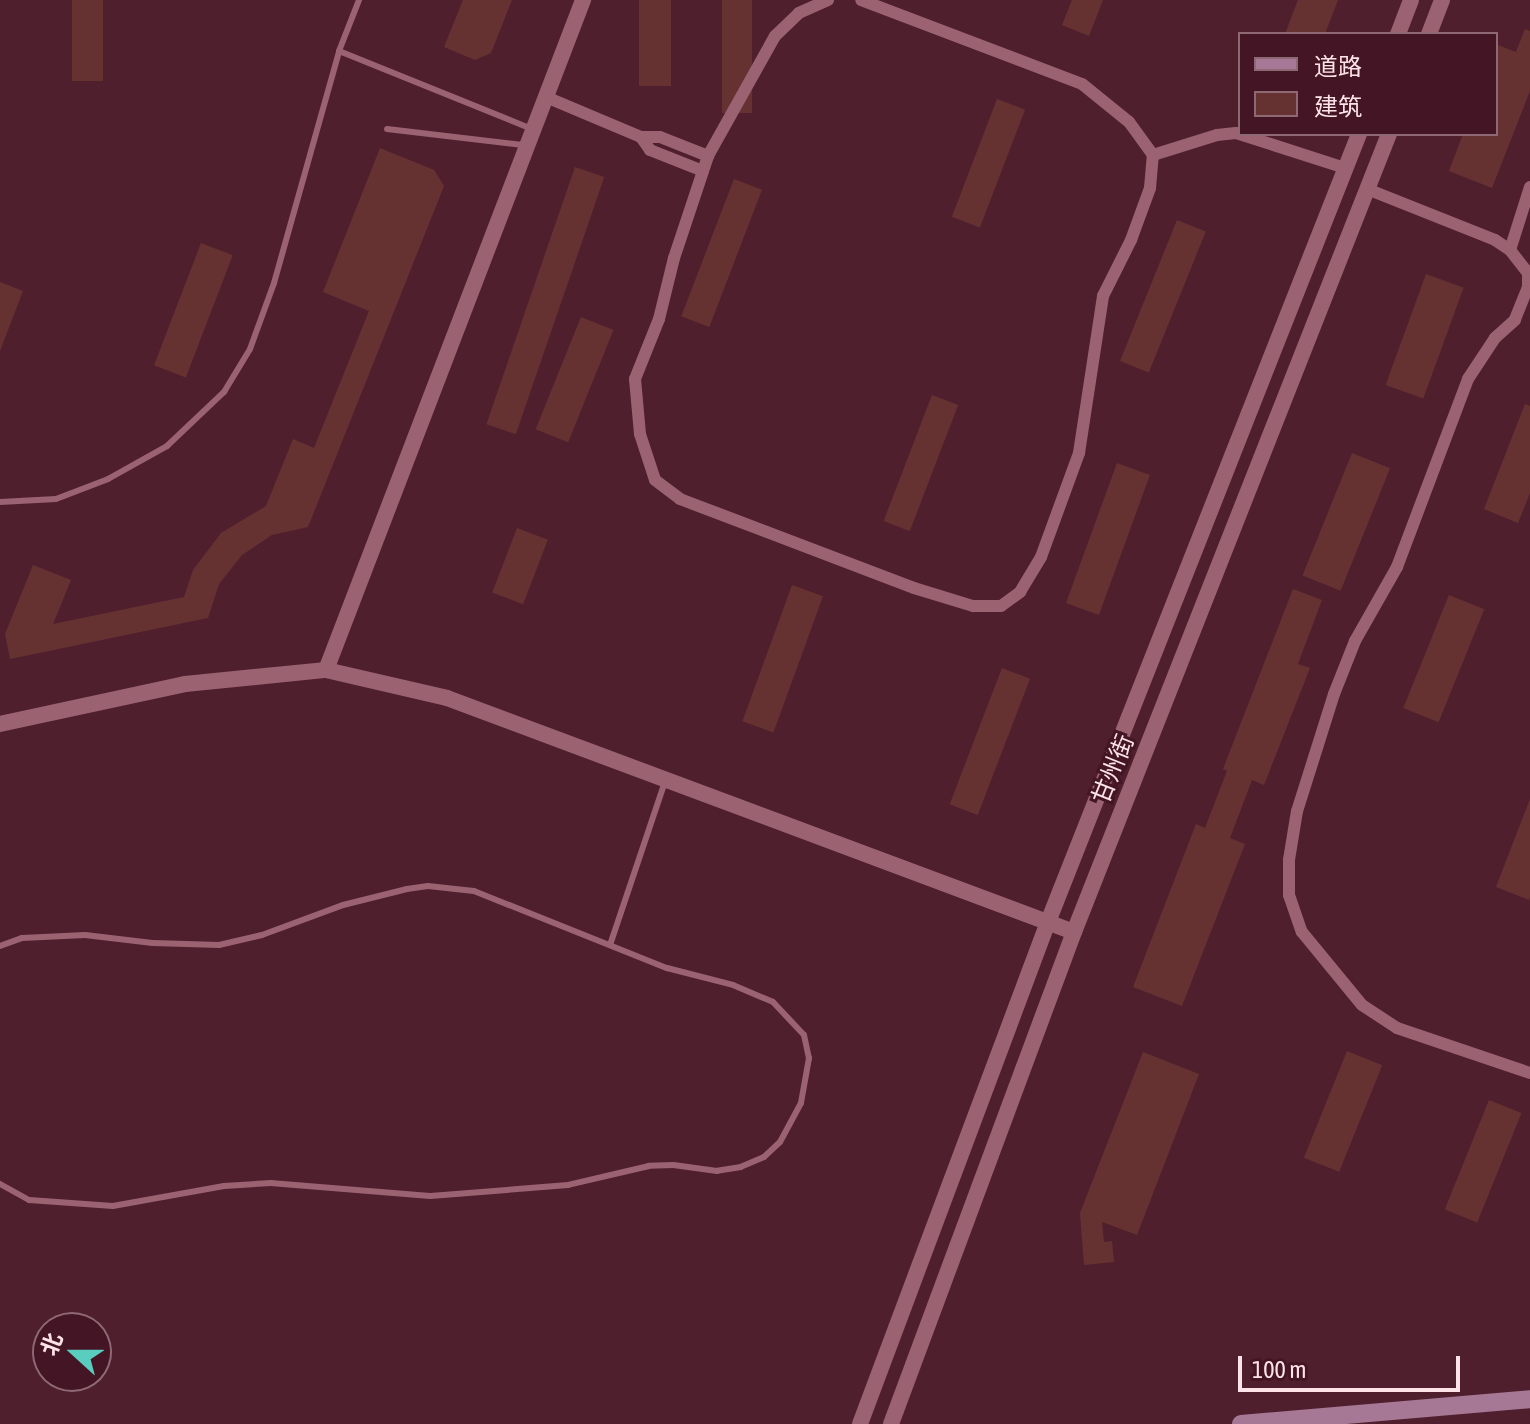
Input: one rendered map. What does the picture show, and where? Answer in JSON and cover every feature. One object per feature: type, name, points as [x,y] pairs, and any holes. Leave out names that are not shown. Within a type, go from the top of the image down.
[{"type":"main road","points":[[1241,1424],[1530,1399]]},
{"type":"street","points":[[326,670],[583,0]]},
{"type":"street","points":[[828,0],[799,13],[775,36],[708,156],[674,258],[659,319],[635,379],[640,434],[655,480],[680,499],[914,588],[973,606],[1001,606],[1020,592],[1041,557],[1079,453],[1103,296],[1131,240],[1150,188],[1153,155],[1114,108],[1074,80],[861,0]]},
{"type":"street","points":[[1399,32],[1411,0]]},
{"type":"street","points":[[1430,32],[1442,0]]},
{"type":"street","points":[[546,97],[641,137],[660,137],[708,156]]},
{"type":"street","points":[[1153,155],[1217,135],[1238,134]]},
{"type":"street","points":[[1245,136],[1345,168]]},
{"type":"street","name":"甘州街","points":[[860,1424],[1048,922],[1358,136]]},
{"type":"street","name":"甘州街","points":[[891,1424],[1074,932],[1388,136]]},
{"type":"street","points":[[641,137],[650,150],[703,171]]},
{"type":"street","points":[[1510,250],[1530,187]]},
{"type":"street","points":[[1367,189],[1495,240],[1510,250],[1529,275],[1528,287],[1515,320]]},
{"type":"street","points":[[1530,308],[1495,338],[1468,379],[1397,567],[1355,641],[1334,694],[1297,811],[1289,860],[1289,895],[1302,932],[1362,1005],[1397,1028],[1530,1073]]},
{"type":"street","points":[[0,724],[185,684],[326,670],[447,698],[1074,932]]},
{"type":"lane","points":[[0,514],[3,503],[56,499],[108,479],[167,446],[224,392],[250,349],[274,283],[339,51],[359,0]]},
{"type":"lane","points":[[339,51],[530,138]]},
{"type":"lane","points":[[387,129],[530,138]]},
{"type":"lane","points":[[610,945],[666,779]]},
{"type":"lane","points":[[0,946],[22,938],[85,935],[153,943],[219,945],[262,935],[343,905],[428,886],[474,891],[667,968],[733,985],[773,1002],[804,1035],[809,1058],[801,1103],[780,1142],[764,1157],[741,1167],[717,1171],[673,1165],[649,1166],[568,1185],[430,1196],[271,1183],[224,1186],[113,1206],[29,1200],[0,1184]]},
{"type":"building","points":[[72,0],[103,0],[103,81],[72,81]]},
{"type":"building","points":[[463,0],[512,0],[491,53],[475,60],[444,47]]},
{"type":"building","points":[[639,0],[671,0],[671,86],[639,86]]},
{"type":"building","points":[[722,0],[752,0],[752,113],[722,113]]},
{"type":"building","points":[[1072,0],[1103,0],[1089,36],[1062,25]]},
{"type":"building","points":[[1298,0],[1338,0],[1326,32],[1286,32]]},
{"type":"building","points":[[1525,29],[1530,31],[1530,91],[1492,188],[1449,171],[1462,136],[1498,136],[1498,45],[1516,52]]},
{"type":"building","points":[[997,99],[1025,110],[980,227],[952,217]]},
{"type":"building","points":[[380,148],[434,170],[444,186],[308,527],[272,535],[242,555],[219,584],[208,618],[10,659],[5,634],[33,565],[71,580],[53,624],[184,597],[193,570],[221,533],[266,506],[293,439],[314,448],[369,311],[323,292]]},
{"type":"building","points":[[575,167],[604,177],[516,434],[486,424]]},
{"type":"building","points":[[734,179],[762,190],[709,327],[681,316]]},
{"type":"building","points":[[1177,220],[1206,232],[1149,373],[1120,361]]},
{"type":"building","points":[[201,243],[233,255],[186,377],[154,365]]},
{"type":"building","points":[[1426,274],[1464,288],[1423,399],[1386,385]]},
{"type":"building","points":[[0,282],[23,291],[0,351]]},
{"type":"building","points":[[581,317],[613,330],[568,442],[536,429]]},
{"type":"building","points":[[932,395],[958,405],[910,531],[884,521]]},
{"type":"building","points":[[1525,404],[1530,406],[1530,493],[1518,523],[1484,509]]},
{"type":"building","points":[[1352,453],[1390,468],[1341,591],[1303,575]]},
{"type":"building","points":[[1117,463],[1150,475],[1099,615],[1066,603]]},
{"type":"building","points":[[517,528],[548,540],[523,604],[492,592]]},
{"type":"building","points":[[792,585],[823,596],[773,733],[742,721]]},
{"type":"building","points":[[1293,589],[1322,600],[1298,664],[1310,668],[1264,785],[1252,780],[1230,838],[1245,844],[1182,1006],[1133,987],[1196,824],[1205,828],[1227,771],[1223,769]]},
{"type":"building","points":[[1449,595],[1484,609],[1439,722],[1403,708]]},
{"type":"building","points":[[1002,668],[1030,679],[978,815],[950,804]]},
{"type":"building","points":[[1530,799],[1530,897],[1529,900],[1496,887]]},
{"type":"building","points":[[1347,1051],[1382,1065],[1339,1172],[1304,1158]]},
{"type":"building","points":[[1143,1052],[1199,1074],[1137,1235],[1102,1222],[1104,1242],[1112,1241],[1114,1262],[1084,1265],[1080,1213]]},
{"type":"building","points":[[1489,1100],[1521,1113],[1477,1223],[1445,1209]]}]
